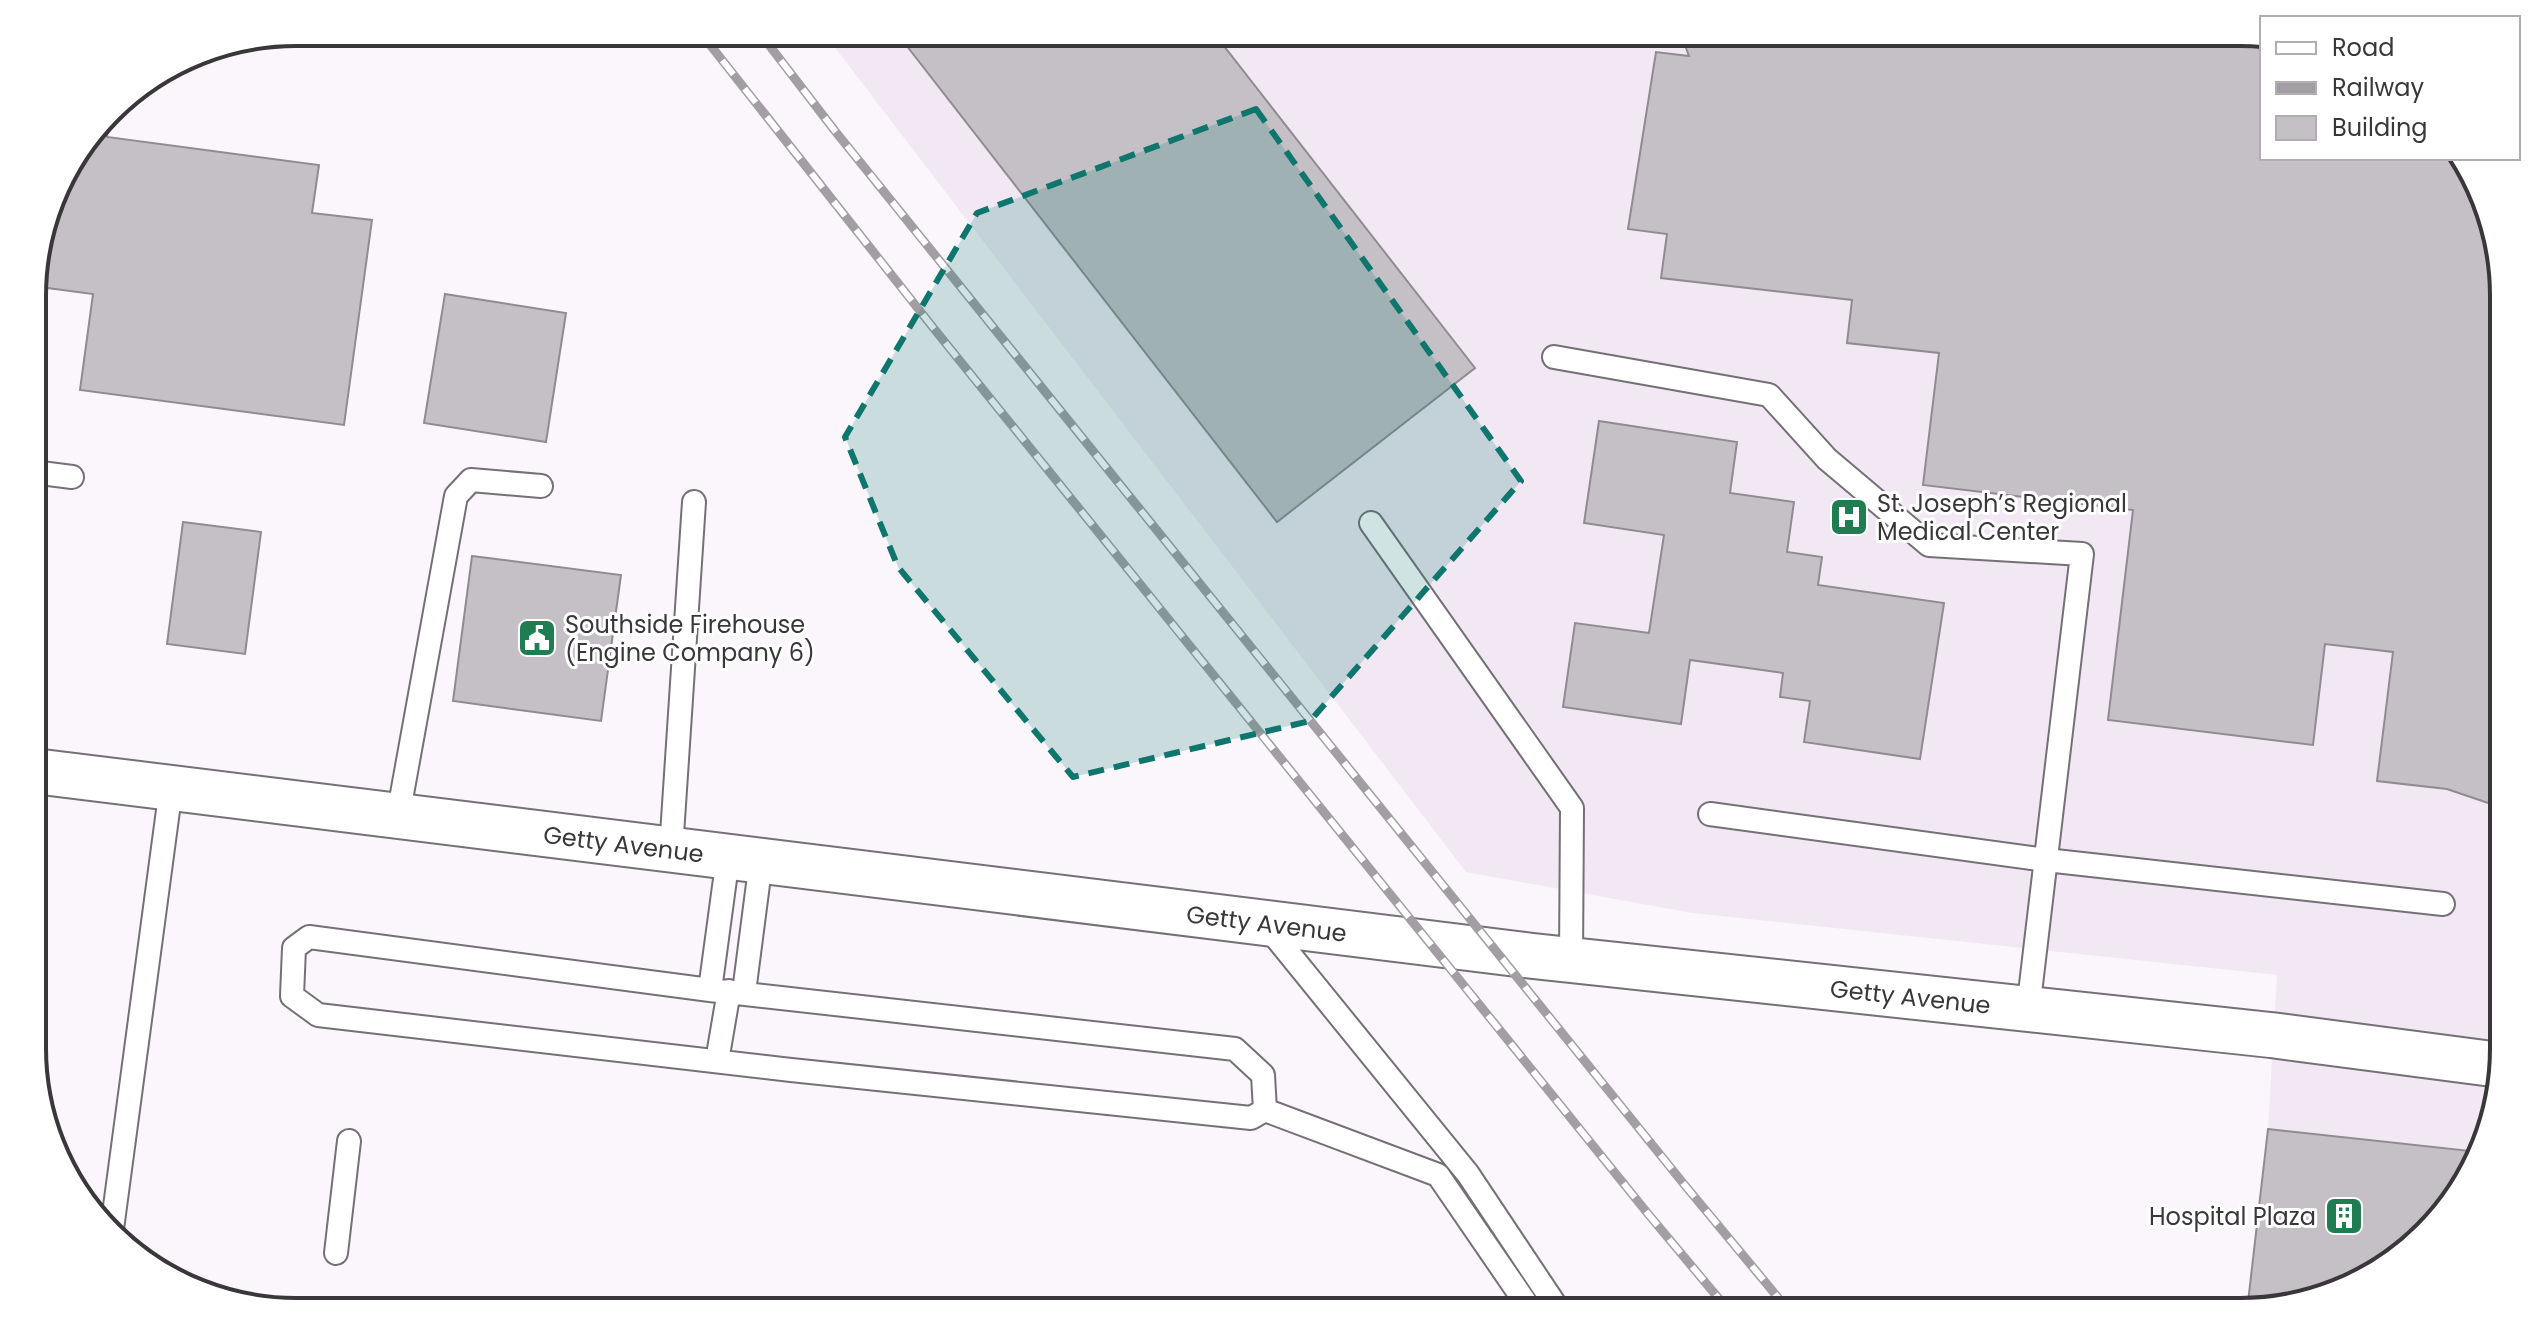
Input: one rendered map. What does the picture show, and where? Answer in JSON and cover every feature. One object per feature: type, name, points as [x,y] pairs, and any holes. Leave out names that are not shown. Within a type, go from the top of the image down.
[{"type":"main road","name":"Getty Avenue","points":[[46,773],[1571,960],[2271,1035],[2489,1064]]},
{"type":"lane","points":[[1554,357],[1769,395],[1827,459],[1929,545],[2082,554],[2028,1010]]},
{"type":"lane","points":[[47,474],[72,477]]},
{"type":"lane","points":[[398,816],[456,496],[471,480],[541,486]]},
{"type":"lane","points":[[671,850],[694,502]]},
{"type":"lane","points":[[1371,523],[1572,808],[1571,960]]},
{"type":"lane","points":[[113,1218],[171,788]]},
{"type":"lane","points":[[1710,814],[2046,860],[2443,904]]},
{"type":"lane","points":[[717,1061],[744,859]]},
{"type":"lane","points":[[728,991],[744,859]]},
{"type":"lane","points":[[1264,923],[1468,1174],[1550,1297]]},
{"type":"lane","points":[[309,937],[728,991],[1235,1049],[1263,1075],[1265,1110],[1251,1118],[318,1015],[292,996],[294,948],[309,937]]},
{"type":"lane","points":[[1265,1110],[1438,1175],[1522,1297]]},
{"type":"lane","points":[[336,1253],[349,1141]]},
{"type":"highlighted area","points":[[1256,109],[1521,481],[1310,721],[1073,777],[898,567],[845,437],[977,213]]},
{"type":"shaded area","name":"St. Joseph’s Regional Medical Center","points":[[834,46],[2242,46],[2260,160],[2267,160],[2486,255],[2490,296],[2488,1080],[2471,1143],[2448,1187],[2405,1236],[2379,1256],[2320,1285],[2288,1293],[2249,1297],[2268,1129],[2277,975],[1692,913],[1466,872]]},
{"type":"building","points":[[907,46],[1224,46],[1475,368],[1277,522]]},
{"type":"building","points":[[1685,46],[2260,48],[2260,160],[2449,160],[2471,201],[2488,264],[2490,804],[2447,789],[2377,781],[2393,652],[2325,644],[2313,745],[2108,720],[2133,510],[1923,485],[1939,353],[1847,343],[1852,300],[1661,278],[1667,234],[1628,229],[1656,52],[1689,56]]},
{"type":"building","points":[[108,131],[107,137],[319,165],[312,213],[372,220],[344,425],[80,390],[93,294],[47,288],[47,280],[51,248],[65,201],[80,171]]},
{"type":"building","points":[[445,294],[566,313],[546,442],[424,423]]},
{"type":"building","points":[[1599,421],[1737,442],[1730,493],[1794,502],[1787,552],[1822,557],[1818,585],[1944,603],[1920,759],[1804,742],[1810,701],[1780,697],[1783,673],[1690,660],[1681,724],[1563,707],[1575,623],[1649,633],[1664,535],[1584,523]]},
{"type":"building","points":[[183,522],[261,532],[245,654],[167,644]]},
{"type":"building","name":"Southside Firehouse (Engine Company 6)","points":[[472,556],[621,575],[601,721],[453,701]]},
{"type":"building","name":"Hospital Plaza","points":[[2268,1129],[2467,1151],[2448,1187],[2428,1213],[2379,1256],[2320,1285],[2288,1293],[2249,1297]]},
{"type":"railway","points":[[711,46],[931,325],[1718,1297]]},
{"type":"railway","points":[[770,46],[835,131],[1778,1297]]},
{"type":"place","name":"St. Joseph’s Regional Medical Center","points":[[1849,517]]},
{"type":"place","name":"Southside Firehouse (Engine Company 6)","points":[[537,638]]},
{"type":"place","name":"Hospital Plaza","points":[[2344,1216]]}]
